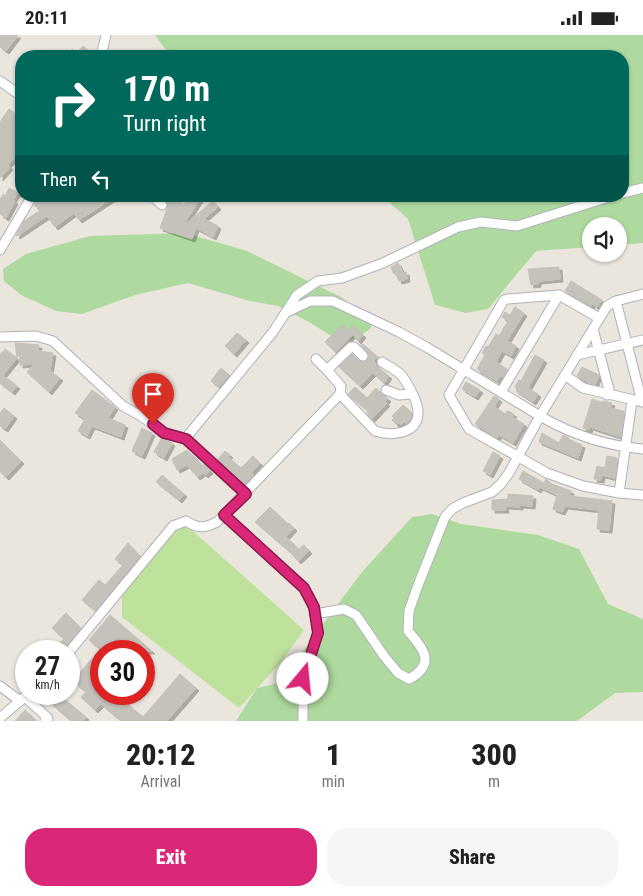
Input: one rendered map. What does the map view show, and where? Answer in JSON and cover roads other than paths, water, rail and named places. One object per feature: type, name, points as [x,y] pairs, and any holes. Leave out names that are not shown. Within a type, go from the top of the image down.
[{"type":"street","points":[[103,50],[106,35]]},
{"type":"street","points":[[0,81],[15,92]]},
{"type":"street","points":[[629,191],[643,188]]},
{"type":"street","points":[[0,250],[28,202]]},
{"type":"street","points":[[159,202],[162,205]]},
{"type":"street","points":[[186,439],[273,332],[297,295],[318,281],[342,278],[383,263],[458,227],[481,222],[518,225],[593,202]]},
{"type":"street","points":[[315,614],[344,609],[356,615],[398,673],[409,679],[417,675],[424,667],[426,656],[421,645],[408,631],[410,611],[442,522],[457,506],[496,489],[509,473],[540,416],[607,306],[616,301],[643,294]]},
{"type":"street","points":[[599,318],[559,295],[504,301],[449,395],[469,429],[547,473],[583,486],[619,493],[643,495]]},
{"type":"street","points":[[501,392],[559,295]]},
{"type":"street","points":[[286,313],[310,301],[333,301],[399,332],[465,369],[540,416],[594,439],[643,449]]},
{"type":"street","points":[[565,375],[583,388],[632,401],[643,402],[616,301]]},
{"type":"street","points":[[593,329],[609,390],[608,395]]},
{"type":"street","points":[[0,337],[36,336],[53,341],[123,406],[141,416],[164,433],[186,439],[246,494]]},
{"type":"street","points":[[577,355],[643,340]]},
{"type":"street","points":[[327,370],[351,347],[354,347],[363,356]]},
{"type":"street","points":[[79,640],[174,526],[186,521],[196,527],[203,527],[217,522],[246,494],[340,394],[341,385],[316,359]]},
{"type":"street","points":[[340,394],[374,431],[390,435],[402,433],[415,422],[418,413],[412,394],[402,376],[382,362]]},
{"type":"street","points":[[386,390],[400,395],[412,394]]},
{"type":"street","points":[[619,493],[632,401]]},
{"type":"street","points":[[224,515],[304,588],[314,607],[318,633],[303,679],[303,721]]},
{"type":"street","points":[[0,686],[15,693]]},
{"type":"street","points":[[13,721],[2,716],[15,705]]},
{"type":"street","points":[[33,705],[48,718],[45,721]]}]
